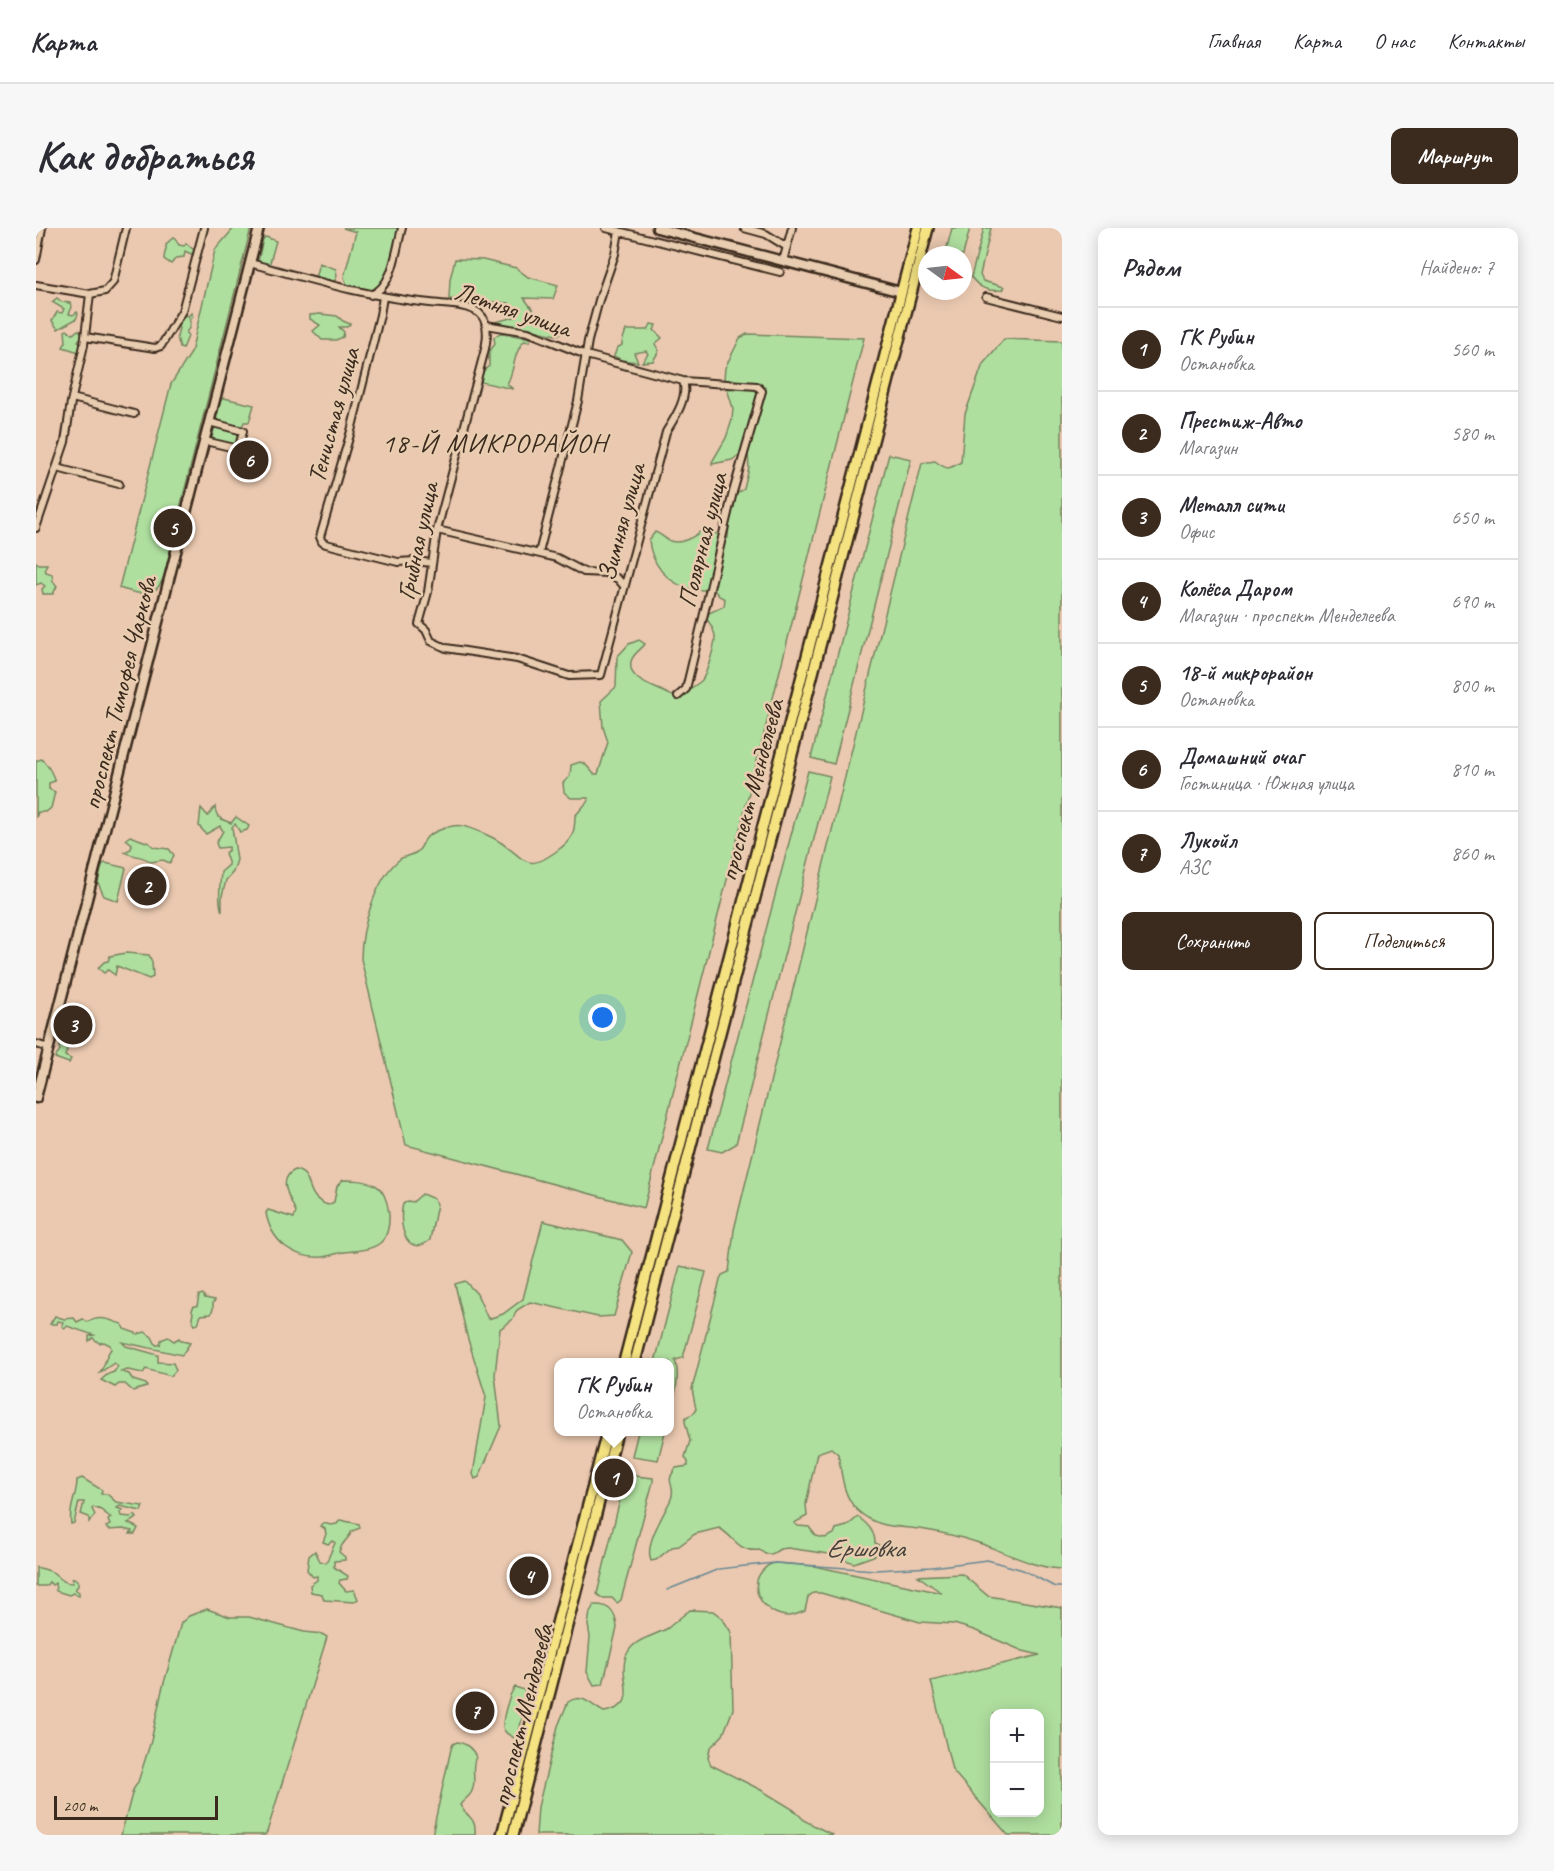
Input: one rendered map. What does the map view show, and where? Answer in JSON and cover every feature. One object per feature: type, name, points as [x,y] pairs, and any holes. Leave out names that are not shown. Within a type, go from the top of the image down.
[{"type":"main road","name":"проспект Тимофея Чаркова","points":[[36,1098],[259,228]]},
{"type":"main road","points":[[657,228],[901,292]]},
{"type":"main road","name":"проспект Менделеева","points":[[636,1358],[673,1197],[787,754],[918,228]]},
{"type":"main road","name":"проспект Менделеева","points":[[787,754],[928,228]]},
{"type":"main road","name":"проспект Менделеева","points":[[625,1358],[673,1197]]},
{"type":"main road","name":"проспект Менделеева","points":[[513,1835],[518,1795],[606,1436]]},
{"type":"main road","name":"проспект Менделеева","points":[[518,1795],[616,1436]]},
{"type":"main road","points":[[501,1835],[518,1795]]},
{"type":"main road","points":[[518,1795],[519,1835]]},
{"type":"street","points":[[36,260],[42,228]]},
{"type":"street","points":[[36,285],[90,294],[105,291],[113,282],[126,228]]},
{"type":"street","points":[[85,337],[158,347],[165,342],[182,311],[204,228]]},
{"type":"street","points":[[371,295],[379,292],[387,283],[402,228]]},
{"type":"street","points":[[606,228],[780,272]]},
{"type":"street","points":[[744,228],[766,234],[787,247]]},
{"type":"street","points":[[783,261],[792,228]]},
{"type":"street","points":[[539,553],[569,440],[599,300],[615,254],[619,231]]},
{"type":"street","name":"Летняя улица","points":[[250,263],[371,295],[463,307],[478,313],[486,325],[528,332],[586,355],[683,381],[757,386],[762,391]]},
{"type":"street","points":[[36,528],[66,442],[72,398],[85,337],[90,294]]},
{"type":"street","name":"Тенистая улица","points":[[383,297],[351,431],[320,537],[322,542],[398,562],[432,563]]},
{"type":"street","points":[[986,297],[1062,316]]},
{"type":"street","name":"Грибная улица","points":[[486,325],[484,352],[438,530],[428,592],[419,624],[426,630],[430,641],[446,648],[517,660],[569,676],[601,675]]},
{"type":"street","name":"Зимняя улица","points":[[601,675],[666,432],[680,405],[685,389],[683,381]]},
{"type":"street","name":"Полярная улица","points":[[678,696],[686,689],[733,492],[762,391]]},
{"type":"street","points":[[72,398],[134,414]]},
{"type":"street","points":[[209,422],[243,432],[235,463]]},
{"type":"street","points":[[205,441],[239,449]]},
{"type":"street","points":[[57,468],[119,484]]},
{"type":"street","points":[[438,530],[564,560],[584,572],[608,573],[624,586]]},
{"type":"street","points":[[36,1044],[49,1048]]},
{"type":"green space","points":[[234,228],[251,228],[177,520],[171,521],[168,534],[172,538],[166,570],[159,586],[154,591],[136,593],[119,588],[171,384],[191,353],[215,250]]},
{"type":"green space","points":[[343,228],[400,228],[384,283],[372,292],[347,285],[344,277],[356,232]]},
{"type":"green space","points":[[952,228],[970,228],[965,246],[947,246]]},
{"type":"green space","points":[[984,228],[991,228],[980,275],[983,281],[1004,287],[1002,290],[984,288],[972,278]]},
{"type":"green space","points":[[174,237],[179,245],[184,246],[186,243],[195,251],[191,254],[185,251],[184,257],[176,258],[171,264],[164,257],[166,244]]},
{"type":"green space","points":[[266,237],[276,241],[269,266],[258,261],[263,239]]},
{"type":"green space","points":[[455,259],[483,260],[516,268],[528,277],[558,285],[553,299],[524,298],[540,319],[558,321],[566,332],[556,335],[495,322],[515,317],[509,303],[449,299],[450,279]]},
{"type":"green space","points":[[319,263],[336,269],[337,276],[334,282],[315,278]]},
{"type":"green space","points":[[57,298],[62,302],[70,303],[72,307],[69,314],[73,315],[77,312],[78,314],[76,319],[58,329],[52,321],[57,312],[62,313],[64,309],[52,302]]},
{"type":"green space","points":[[191,313],[193,317],[189,319],[190,326],[186,332],[188,336],[183,349],[180,348],[177,337],[179,328],[176,325],[179,320],[182,320],[183,315],[189,316]]},
{"type":"green space","points":[[310,315],[337,316],[350,324],[347,327],[339,327],[344,332],[343,337],[336,340],[322,340],[313,331],[320,325],[310,319]]},
{"type":"green space","points":[[651,324],[656,325],[654,330],[662,338],[655,344],[659,351],[653,361],[642,362],[648,354],[646,351],[634,353],[638,362],[621,360],[614,356],[617,348],[622,345],[626,330],[648,330]]},
{"type":"green space","points":[[67,330],[73,334],[78,330],[81,332],[82,336],[78,341],[81,345],[79,352],[63,347]]},
{"type":"green space","points":[[500,333],[530,338],[530,342],[524,341],[520,346],[516,356],[507,384],[513,389],[481,382],[482,372],[489,366],[489,352],[495,344],[494,337]]},
{"type":"green space","points":[[747,334],[864,338],[644,1208],[406,1145],[361,959],[362,947],[371,905],[383,879],[400,859],[417,852],[427,837],[434,832],[454,826],[476,830],[500,842],[521,858],[532,862],[547,857],[567,843],[573,832],[575,816],[588,798],[571,798],[564,792],[563,783],[570,776],[571,765],[580,762],[594,774],[598,774],[608,742],[603,727],[601,701],[616,687],[617,657],[629,644],[639,640],[645,644],[633,657],[631,668],[636,677],[650,686],[678,698],[703,678],[715,639],[714,631],[707,619],[709,613],[724,606],[725,599],[715,591],[691,589],[668,578],[653,557],[649,540],[655,532],[672,542],[682,541],[691,538],[703,529],[728,538],[731,498],[744,489],[749,468],[748,453],[745,451],[732,460],[712,464],[712,462],[726,438],[732,420],[733,408],[724,379],[725,368],[740,338]]},
{"type":"green space","points":[[1004,339],[1062,341],[1062,1569],[1030,1563],[957,1537],[887,1525],[871,1520],[857,1510],[848,1498],[838,1454],[831,1448],[817,1453],[806,1504],[807,1516],[794,1523],[798,1526],[809,1527],[816,1536],[825,1538],[858,1517],[867,1525],[875,1543],[880,1546],[879,1554],[854,1563],[829,1554],[788,1548],[765,1554],[760,1550],[742,1547],[719,1528],[695,1534],[679,1546],[672,1547],[656,1560],[651,1561],[652,1538],[671,1499],[672,1473],[676,1468],[688,1466],[685,1457],[690,1441],[685,1422],[686,1417],[693,1414],[696,1409],[692,1389],[720,1280],[722,1275],[729,1272],[734,1230],[922,463],[935,461],[948,468],[961,462],[965,414],[983,364]]},
{"type":"green space","points":[[221,399],[254,405],[249,422],[244,422],[242,427],[218,422],[216,417]]},
{"type":"green space","points":[[215,426],[238,431],[240,435],[237,446],[213,439]]},
{"type":"green space","points":[[889,454],[911,459],[834,764],[811,758]]},
{"type":"green space","points":[[36,562],[47,564],[46,572],[52,574],[57,586],[53,594],[43,594],[42,589],[45,586],[41,583],[36,585]]},
{"type":"green space","points":[[41,759],[53,775],[55,781],[49,783],[49,789],[55,792],[51,808],[46,812],[38,812],[36,818],[36,761]]},
{"type":"green space","points":[[808,771],[830,776],[736,1144],[722,1152],[708,1149]]},
{"type":"green space","points":[[215,807],[218,816],[222,819],[231,823],[236,817],[249,826],[247,830],[240,832],[235,824],[232,827],[237,860],[233,872],[226,880],[222,896],[222,912],[221,872],[229,865],[225,853],[229,847],[218,848],[216,843],[223,831],[220,826],[206,834],[199,826],[201,808],[208,816]]},
{"type":"green space","points":[[130,836],[154,847],[169,849],[174,855],[170,863],[163,860],[151,862],[124,852],[131,849],[132,844],[126,839]]},
{"type":"green space","points":[[105,863],[126,868],[118,901],[104,896],[98,883],[102,865]]},
{"type":"green space","points":[[126,953],[149,955],[153,977],[149,979],[117,966],[115,975],[108,970],[104,973],[98,968],[108,961],[110,956]]},
{"type":"green space","points":[[65,1027],[73,1032],[65,1056],[71,1059],[69,1063],[55,1058],[60,1050]]},
{"type":"green space","points":[[295,1170],[305,1176],[315,1197],[328,1205],[334,1202],[337,1186],[343,1180],[363,1181],[375,1185],[384,1195],[389,1212],[385,1238],[368,1249],[322,1257],[302,1255],[285,1246],[273,1232],[266,1213],[268,1210],[294,1218],[296,1212],[285,1184],[286,1178]]},
{"type":"green space","points":[[422,1194],[434,1199],[437,1204],[430,1240],[421,1245],[415,1245],[405,1236],[402,1220],[403,1204],[408,1201],[413,1202]]},
{"type":"green space","points":[[543,1221],[622,1240],[632,1252],[614,1316],[598,1317],[530,1302],[517,1310],[512,1320],[500,1329],[495,1375],[501,1426],[479,1477],[475,1479],[473,1474],[486,1397],[467,1336],[455,1284],[465,1281],[477,1294],[488,1319],[503,1314],[523,1299]]},
{"type":"green space","points":[[680,1266],[706,1272],[683,1358],[675,1360],[677,1381],[674,1398],[674,1358],[656,1358]]},
{"type":"green space","points":[[203,1294],[205,1298],[215,1300],[213,1309],[211,1314],[201,1315],[198,1324],[195,1325],[192,1310],[194,1306],[197,1306],[199,1295]]},
{"type":"green space","points":[[55,1316],[64,1319],[74,1318],[77,1322],[83,1319],[87,1322],[97,1319],[109,1320],[122,1324],[124,1329],[138,1334],[145,1332],[152,1337],[156,1345],[160,1345],[161,1340],[168,1337],[174,1341],[179,1338],[190,1343],[182,1355],[122,1342],[126,1346],[158,1355],[158,1362],[173,1363],[176,1370],[171,1376],[146,1369],[143,1373],[120,1371],[129,1374],[133,1380],[146,1384],[147,1387],[133,1391],[125,1384],[115,1387],[101,1380],[114,1372],[118,1366],[114,1363],[98,1374],[111,1349],[110,1345],[104,1342],[99,1343],[93,1338],[89,1341],[89,1336],[94,1335],[67,1326],[65,1328],[62,1326],[63,1322],[50,1324]]},
{"type":"green space","points":[[637,1436],[664,1436],[658,1460],[632,1456]]},
{"type":"green space","points":[[626,1475],[653,1478],[653,1482],[621,1600],[617,1603],[612,1598],[602,1598],[597,1594]]},
{"type":"green space","points":[[82,1478],[102,1490],[101,1494],[107,1494],[116,1502],[143,1506],[141,1511],[120,1506],[117,1508],[123,1510],[120,1512],[121,1516],[135,1515],[137,1518],[128,1523],[138,1528],[135,1534],[130,1534],[132,1531],[123,1529],[108,1530],[106,1527],[110,1525],[108,1520],[111,1518],[93,1507],[95,1515],[89,1522],[89,1517],[81,1514],[84,1502],[79,1502],[74,1523],[71,1524],[77,1480]]},
{"type":"green space","points":[[340,1520],[359,1524],[360,1528],[352,1531],[339,1552],[345,1560],[334,1561],[334,1567],[348,1576],[339,1583],[346,1591],[354,1590],[358,1599],[354,1602],[324,1600],[322,1594],[311,1592],[310,1585],[317,1580],[317,1576],[313,1577],[307,1570],[309,1556],[315,1551],[320,1561],[326,1563],[335,1543],[333,1541],[328,1544],[323,1542],[326,1534],[325,1529],[321,1526],[323,1523],[337,1524]]},
{"type":"green space","points":[[775,1563],[814,1566],[942,1593],[918,1576],[962,1574],[988,1596],[1062,1608],[1062,1835],[1008,1835],[992,1817],[1044,1817],[1044,1709],[990,1709],[990,1814],[952,1770],[931,1681],[1040,1655],[1023,1651],[954,1624],[920,1622],[821,1593],[813,1593],[808,1597],[805,1611],[790,1616],[779,1614],[765,1606],[757,1592],[758,1577]]},
{"type":"green space","points":[[36,1567],[55,1574],[63,1581],[73,1583],[74,1578],[78,1581],[75,1589],[79,1592],[79,1596],[56,1591],[55,1583],[52,1585],[49,1582],[46,1586],[36,1586]]},
{"type":"green space","points":[[594,1605],[604,1606],[611,1610],[617,1628],[603,1684],[594,1685],[587,1672],[590,1637],[588,1625],[590,1612]]},
{"type":"green space","points":[[207,1609],[230,1617],[249,1617],[327,1637],[267,1832],[265,1835],[121,1835],[133,1790],[138,1782],[151,1741],[162,1690],[181,1623],[189,1616]]},
{"type":"green space","points":[[690,1610],[713,1611],[722,1618],[731,1632],[733,1709],[723,1735],[710,1748],[708,1758],[711,1765],[761,1790],[794,1810],[805,1821],[833,1835],[536,1835],[538,1807],[558,1726],[568,1702],[578,1698],[583,1699],[604,1712],[623,1703],[626,1697],[625,1661],[631,1647],[668,1628]]},
{"type":"green space","points":[[515,1687],[527,1691],[517,1739],[511,1737],[503,1726],[506,1708]]},
{"type":"green space","points":[[457,1742],[469,1747],[476,1757],[472,1791],[460,1805],[473,1821],[475,1835],[432,1835],[451,1749]]},
{"type":"waterway","name":"Ершовка","points":[[667,1590],[719,1569],[775,1563],[875,1570],[932,1567],[987,1560],[1023,1570],[1055,1587],[1062,1587]]},
{"type":"place","name":"Домашний очаг","points":[[249,460]]},
{"type":"place","name":"18-й микрорайон","points":[[173,528]]},
{"type":"place","name":"Престиж-Авто","points":[[147,886]]},
{"type":"place","name":"Металл сити","points":[[73,1025]]},
{"type":"place","name":"ГК Рубин","points":[[614,1478]]},
{"type":"place","name":"Колёса Даром","points":[[529,1576]]},
{"type":"place","name":"Лукойл","points":[[475,1711]]},
{"type":"district","name":"18-Й МИКРОРАЙОН","points":[[495,443]]}]
